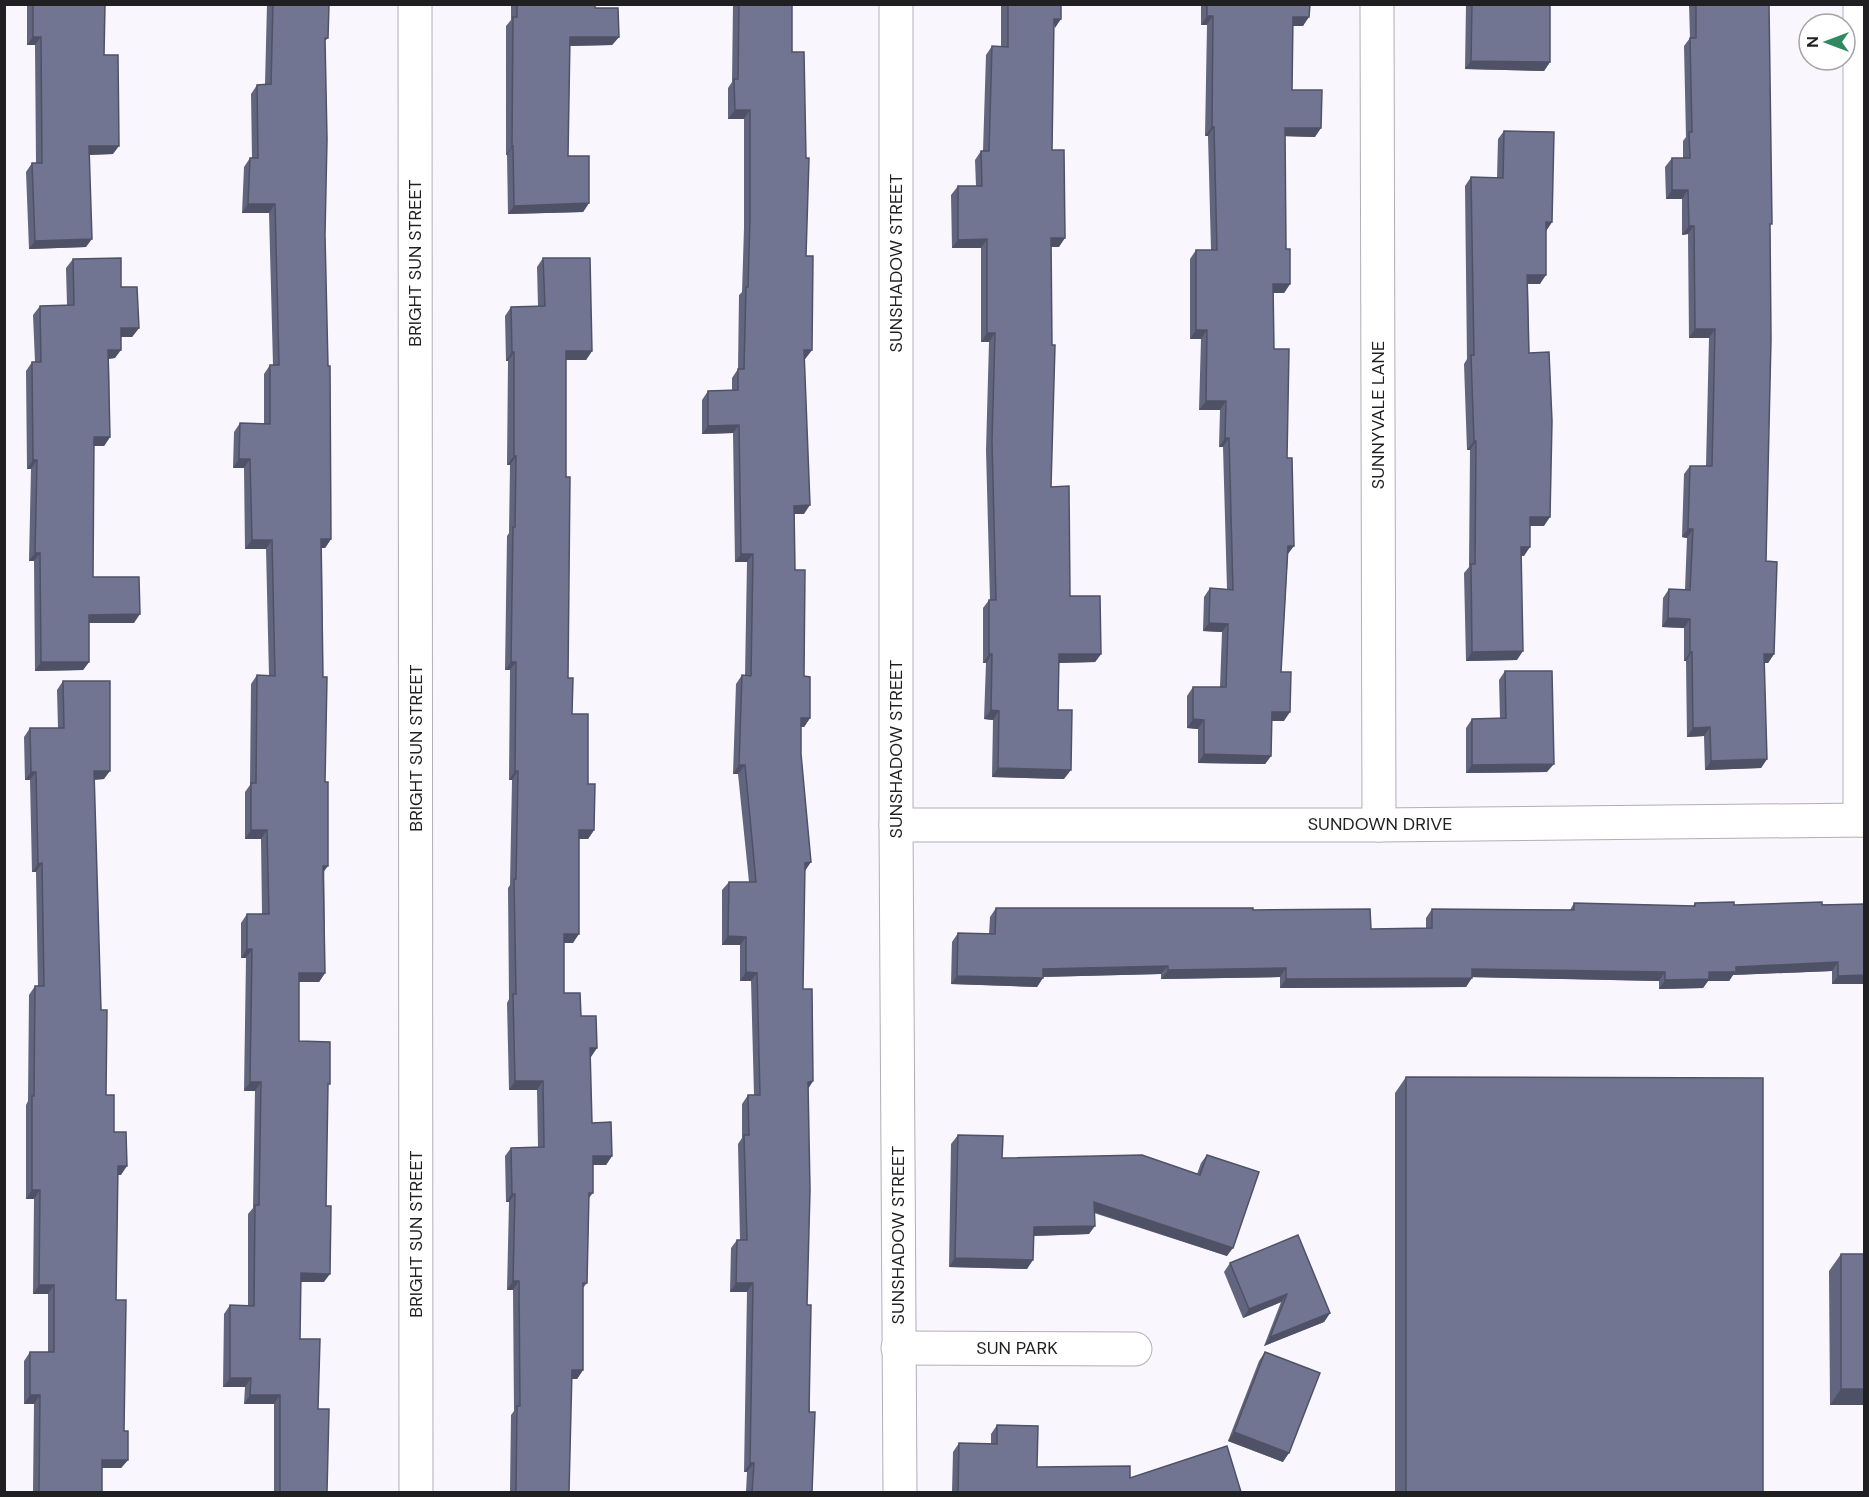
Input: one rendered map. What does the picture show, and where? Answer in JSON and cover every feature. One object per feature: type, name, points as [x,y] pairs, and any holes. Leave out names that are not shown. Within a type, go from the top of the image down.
[{"type":"street","name":"BRIGHT SUN STREET","points":[[415,4],[416,1492]]},
{"type":"street","name":"SUNSHADOW STREET","points":[[896,4],[896,825],[900,1492]]},
{"type":"street","name":"SUNNYVALE LANE","points":[[1377,4],[1379,825]]},
{"type":"street","points":[[1860,4],[1862,820]]},
{"type":"street","name":"SUNDOWN DRIVE","points":[[896,825],[1379,825],[1862,820]]},
{"type":"street","name":"SUN PARK","points":[[898,1348],[1135,1349]]},
{"type":"building","points":[[33,4],[105,4],[104,55],[118,55],[119,146],[89,146],[92,239],[35,241],[32,163],[42,163],[41,37],[33,37]]},
{"type":"building","points":[[273,4],[329,4],[328,38],[325,38],[327,139],[325,235],[328,366],[330,366],[331,539],[321,539],[323,677],[327,677],[325,782],[328,782],[328,866],[323,866],[325,973],[299,973],[299,1041],[330,1042],[326,1206],[331,1206],[330,1274],[301,1273],[300,1339],[320,1339],[318,1409],[329,1409],[327,1492],[280,1492],[280,1395],[250,1395],[251,1378],[230,1378],[230,1305],[254,1306],[255,1205],[259,1205],[261,1082],[250,1082],[252,949],[247,949],[247,914],[269,914],[267,830],[251,830],[251,783],[256,783],[257,675],[275,676],[272,540],[252,540],[250,459],[239,459],[240,423],[270,424],[270,365],[279,365],[275,204],[248,204],[250,158],[258,158],[257,85],[271,84]]},
{"type":"building","points":[[517,4],[595,4],[595,8],[618,8],[619,37],[570,37],[568,156],[589,156],[589,203],[514,206],[513,17],[517,17]]},
{"type":"building","points":[[739,4],[792,4],[792,52],[804,52],[806,158],[809,158],[806,256],[813,256],[812,350],[804,350],[810,505],[794,506],[795,570],[805,570],[804,676],[810,677],[810,718],[801,718],[801,754],[811,862],[805,863],[803,989],[812,989],[813,1081],[808,1082],[810,1190],[807,1305],[811,1305],[809,1412],[815,1412],[812,1492],[752,1492],[754,1463],[750,1463],[753,1283],[736,1283],[737,1240],[747,1240],[744,1135],[749,1135],[748,1095],[760,1095],[757,973],[746,972],[746,937],[728,936],[729,882],[756,882],[745,765],[739,765],[742,675],[751,676],[753,554],[741,554],[739,425],[708,426],[708,391],[738,390],[738,369],[744,369],[750,219],[750,110],[735,110],[734,79],[738,79]]},
{"type":"building","points":[[1008,4],[1061,4],[1061,19],[1054,19],[1052,150],[1064,150],[1065,238],[1051,238],[1052,345],[1055,345],[1051,487],[1069,486],[1070,596],[1100,596],[1101,654],[1059,654],[1058,710],[1072,710],[1071,770],[998,768],[999,711],[991,710],[992,654],[989,654],[989,600],[996,600],[992,441],[995,333],[987,333],[987,239],[958,240],[958,186],[982,186],[981,151],[989,151],[992,46],[1008,47]]},
{"type":"building","points":[[1207,4],[1310,4],[1309,17],[1293,17],[1292,90],[1322,90],[1321,128],[1285,128],[1286,249],[1290,249],[1290,284],[1273,284],[1274,349],[1289,349],[1287,458],[1292,458],[1294,546],[1288,546],[1281,672],[1291,672],[1290,712],[1272,712],[1271,756],[1204,754],[1204,720],[1193,719],[1193,687],[1226,687],[1228,624],[1209,623],[1210,588],[1233,590],[1229,438],[1225,438],[1226,401],[1206,401],[1207,330],[1196,330],[1196,250],[1217,250],[1214,127],[1212,127],[1213,16],[1207,16]]},
{"type":"building","points":[[1472,4],[1550,4],[1550,62],[1471,61]]},
{"type":"building","points":[[1696,4],[1769,4],[1772,224],[1770,224],[1771,339],[1766,561],[1777,562],[1774,654],[1764,654],[1767,759],[1711,761],[1710,727],[1693,728],[1690,619],[1668,618],[1669,589],[1690,590],[1693,529],[1688,529],[1690,466],[1712,466],[1715,329],[1695,329],[1694,226],[1689,226],[1688,190],[1672,190],[1672,158],[1690,158],[1689,132],[1692,132],[1690,38],[1696,38]]},
{"type":"building","points":[[1504,131],[1554,132],[1552,222],[1546,222],[1546,275],[1527,275],[1529,353],[1549,352],[1552,421],[1550,517],[1530,517],[1530,547],[1521,547],[1523,651],[1472,652],[1471,564],[1475,564],[1476,441],[1474,441],[1471,355],[1474,355],[1471,177],[1503,178]]},
{"type":"building","points":[[121,258],[121,287],[137,287],[139,328],[121,328],[121,350],[108,350],[110,437],[94,437],[93,577],[139,577],[140,614],[89,615],[89,662],[41,662],[40,553],[35,553],[37,460],[33,460],[32,362],[41,362],[40,306],[74,305],[73,259]]},
{"type":"building","points":[[543,258],[590,258],[592,351],[566,351],[566,477],[570,477],[568,678],[573,678],[572,714],[588,714],[588,784],[595,784],[594,830],[579,830],[579,934],[564,934],[564,993],[580,993],[581,1016],[596,1016],[597,1048],[590,1048],[592,1123],[611,1122],[612,1156],[593,1156],[593,1193],[589,1193],[587,1283],[583,1283],[583,1370],[572,1370],[569,1492],[516,1492],[517,1406],[520,1406],[519,1281],[513,1281],[515,1194],[512,1194],[511,1148],[544,1147],[543,1081],[515,1081],[514,879],[516,879],[518,771],[515,771],[516,662],[511,662],[516,456],[514,456],[514,352],[512,352],[511,307],[545,306]]},
{"type":"building","points":[[1505,671],[1552,671],[1554,764],[1472,765],[1472,719],[1506,718]]},
{"type":"building","points":[[63,681],[110,681],[110,771],[94,771],[101,1010],[107,1010],[106,1095],[114,1095],[114,1132],[126,1132],[127,1166],[118,1166],[116,1300],[126,1300],[124,1431],[128,1431],[128,1460],[102,1460],[102,1492],[39,1492],[40,1395],[30,1395],[30,1352],[54,1352],[54,1285],[39,1285],[40,1190],[32,1190],[35,986],[44,986],[42,863],[38,864],[36,772],[31,772],[30,728],[64,728]]},
{"type":"building","points":[[1734,902],[1734,905],[1822,902],[1822,905],[1864,904],[1864,975],[1838,976],[1838,962],[1736,967],[1736,972],[1709,972],[1709,979],[1665,980],[1665,972],[1472,969],[1472,978],[1286,979],[1286,968],[1168,970],[1168,966],[1043,969],[1043,978],[957,976],[958,933],[995,934],[996,908],[1370,909],[1371,929],[1432,928],[1432,909],[1574,910],[1574,903],[1695,906],[1695,903]]},
{"type":"building","points":[[1406,1077],[1763,1078],[1763,1492],[1406,1492]]},
{"type":"building","points":[[958,1135],[1003,1136],[1002,1158],[1142,1155],[1200,1175],[1207,1155],[1259,1172],[1233,1248],[1094,1202],[1095,1226],[1034,1227],[1033,1260],[955,1258]]},
{"type":"building","points":[[1298,1235],[1330,1313],[1270,1337],[1287,1294],[1249,1309],[1230,1263]]},
{"type":"building","points":[[1841,1254],[1864,1254],[1864,1389],[1841,1389]]},
{"type":"building","points":[[1265,1352],[1320,1373],[1289,1453],[1234,1432]]},
{"type":"building","points":[[997,1425],[1038,1426],[1037,1467],[1130,1466],[1130,1478],[1227,1446],[1241,1492],[958,1492],[959,1443],[997,1444]]}]
